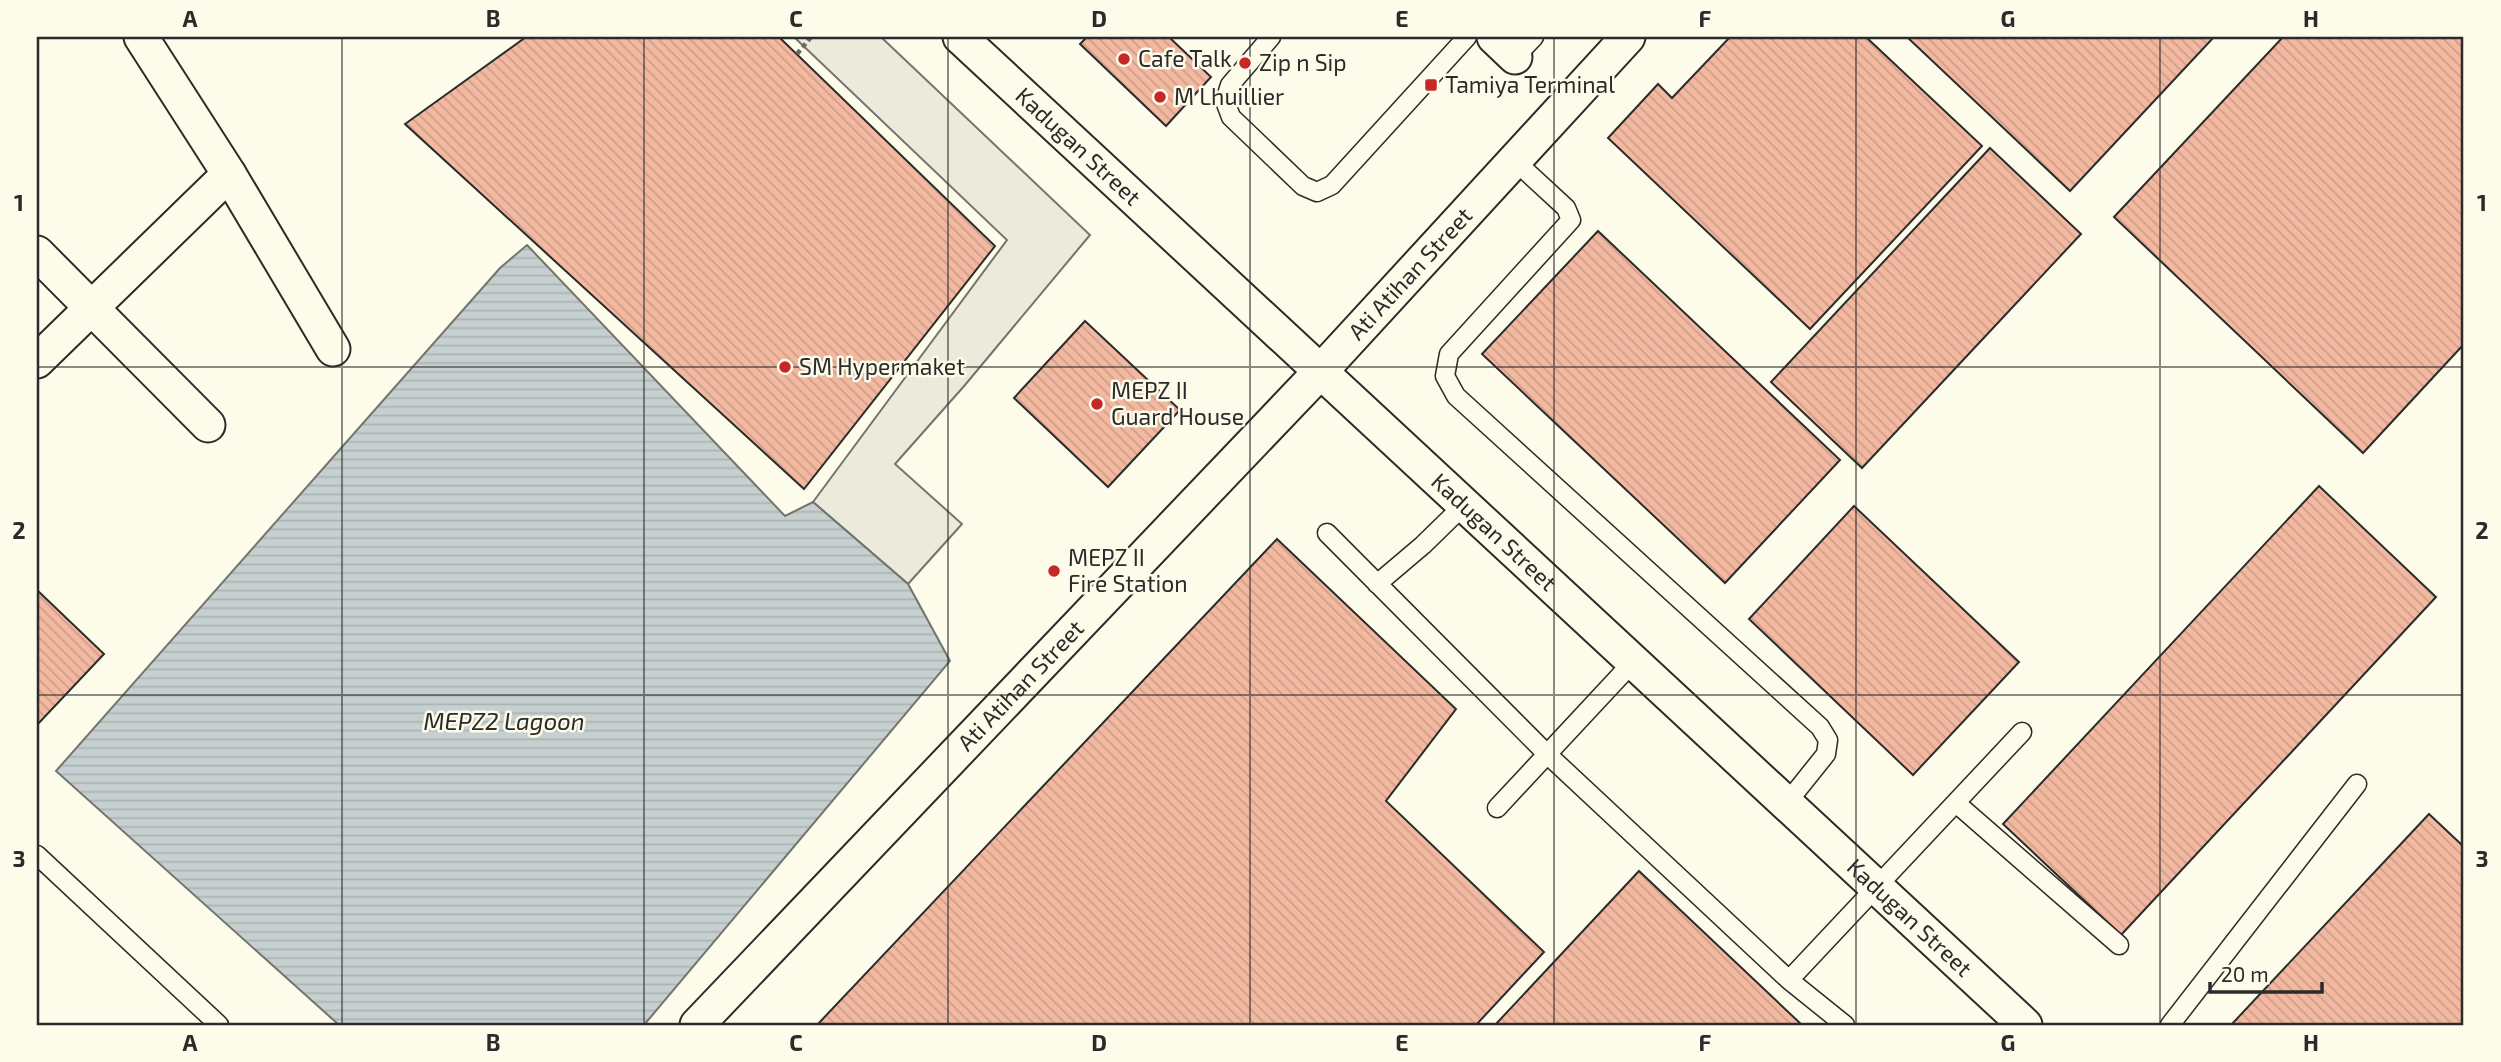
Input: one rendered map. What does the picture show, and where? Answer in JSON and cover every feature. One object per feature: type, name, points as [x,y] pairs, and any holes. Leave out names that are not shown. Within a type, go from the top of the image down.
[{"type":"street","points":[[141,37],[229,174],[333,349]]},
{"type":"street","name":"Kadugan Street","points":[[962,37],[2025,1025]]},
{"type":"street","name":"Ati Atihan Street","points":[[697,1025],[1320,372],[1628,37]]},
{"type":"street","points":[[37,361],[229,174]]},
{"type":"street","points":[[37,253],[208,425]]},
{"type":"lane","points":[[1271,37],[1230,85],[1225,101],[1231,117],[1303,186],[1317,192],[1332,185],[1467,37]]},
{"type":"lane","points":[[1514,160],[1566,208],[1571,220],[1449,354],[1445,376],[1456,396],[1820,727],[1828,740],[1826,754],[1786,804]]},
{"type":"lane","points":[[1377,584],[1464,505]]},
{"type":"lane","points":[[1327,533],[1548,754],[1789,980],[1844,1025]]},
{"type":"lane","points":[[1497,808],[1633,662]]},
{"type":"lane","points":[[1789,980],[2022,733]]},
{"type":"lane","points":[[2170,1025],[2357,784]]},
{"type":"lane","points":[[1956,803],[2119,945]]},
{"type":"lane","points":[[37,855],[219,1025]]},
{"type":"path","points":[[797,54],[811,37]]},
{"type":"shaded area","points":[[794,37],[881,37],[1090,235],[895,464],[962,524],[908,584],[813,502],[1007,240]]},
{"type":"water","name":"MEPZ2 Lagoon","points":[[527,245],[785,516],[813,502],[908,584],[950,661],[644,1025],[339,1025],[56,771],[500,268]]},
{"type":"building","name":"SM Hypermaket","points":[[526,37],[779,37],[995,246],[804,489],[405,124]]},
{"type":"building","points":[[1087,37],[1169,37],[1211,77],[1166,126],[1080,44]]},
{"type":"building","points":[[1730,37],[1866,37],[1982,146],[1810,329],[1608,138],[1658,84],[1672,98]]},
{"type":"building","points":[[1907,37],[2214,37],[2070,191]]},
{"type":"building","points":[[2283,37],[2464,37],[2464,344],[2363,453],[2114,217]]},
{"type":"building","points":[[1990,148],[2081,234],[1862,468],[1771,382]]},
{"type":"building","points":[[1598,231],[1840,460],[1725,583],[1482,354]]},
{"type":"building","name":"MEPZ II Guard House","points":[[1085,321],[1180,410],[1108,487],[1014,398]]},
{"type":"building","points":[[2319,486],[2436,597],[2121,935],[2003,824]]},
{"type":"building","points":[[1854,506],[2019,662],[1913,775],[1749,619]]},
{"type":"building","points":[[1277,539],[1456,709],[1386,801],[1544,952],[1476,1025],[817,1025]]},
{"type":"building","points":[[37,590],[104,654],[37,725]]},
{"type":"building","points":[[2429,814],[2464,847],[2464,1025],[2231,1025]]},
{"type":"building","points":[[1639,871],[1802,1025],[1495,1025]]},
{"type":"place","name":"Cafe Talk","points":[[1124,59]]},
{"type":"place","name":"Zip n Sip","points":[[1245,63]]},
{"type":"place","name":"Tamiya Terminal","points":[[1431,85]]},
{"type":"place","name":"M Lhuillier","points":[[1160,97]]},
{"type":"place","name":"SM Hypermaket","points":[[785,367]]},
{"type":"place","name":"MEPZ II Guard House","points":[[1097,404]]},
{"type":"place","name":"MEPZ II Fire Station","points":[[1054,571]]}]
